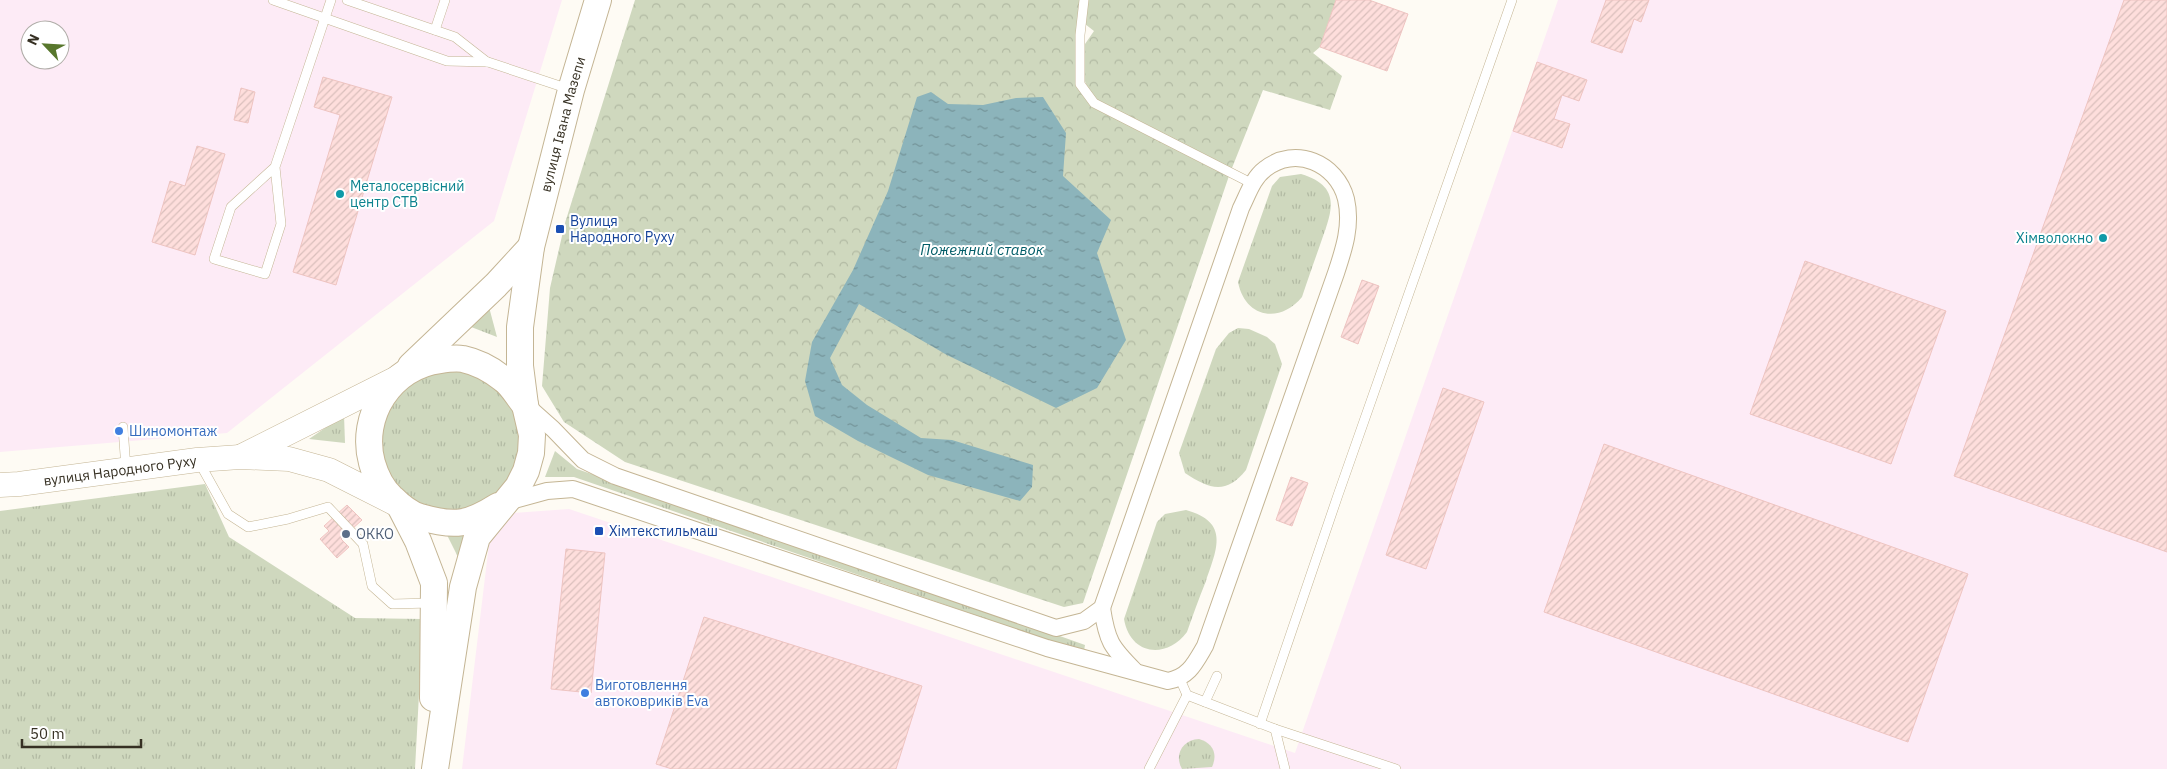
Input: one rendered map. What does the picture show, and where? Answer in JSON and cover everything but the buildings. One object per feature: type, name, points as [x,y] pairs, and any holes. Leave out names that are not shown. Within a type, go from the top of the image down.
[{"type":"main road","name":"вулиця Івана Мазепи","points":[[525,405],[520,366],[520,327],[531,248],[572,90],[598,0]]},
{"type":"main road","name":"вулиця Івана Мазепи","points":[[401,376],[496,285],[531,248]]},
{"type":"main road","points":[[434,769],[463,587],[477,536],[518,487],[526,471],[531,453],[532,435],[525,405],[505,380],[482,366],[461,359],[432,361],[416,367],[401,376],[381,397],[372,415],[368,434],[368,449],[376,476],[384,491],[400,506],[414,515],[442,523],[460,523],[479,518],[505,502]]},
{"type":"main road","name":"вулиця Народного Руху","points":[[240,457],[401,376]]},
{"type":"main road","name":"вулиця Народного Руху","points":[[0,485],[197,460],[240,457],[289,459],[329,470],[400,506]]},
{"type":"main road","points":[[400,506],[418,541],[434,583],[434,769]]},
{"type":"street","points":[[505,502],[547,491],[573,489],[1047,648],[1168,681],[1180,679],[1194,666],[1205,646],[1345,245],[1348,220],[1346,199],[1340,181],[1324,167],[1308,159],[1291,158],[1277,161],[1264,170],[1253,184],[1241,208],[1102,608],[1105,628],[1114,650],[1136,672]]},
{"type":"street","points":[[525,405],[553,429],[584,460],[615,476],[1056,628],[1084,621],[1102,608]]},
{"type":"lane","points":[[273,0],[447,61],[488,62],[572,90]]},
{"type":"lane","points":[[275,167],[231,207],[214,259],[265,274],[281,224],[275,167],[331,0]]},
{"type":"lane","points":[[347,0],[454,37],[488,62]]},
{"type":"lane","points":[[435,30],[445,0]]},
{"type":"lane","points":[[1084,0],[1080,35],[1080,84],[1094,103],[1253,184]]},
{"type":"lane","points":[[1260,724],[1338,495],[1512,0]]},
{"type":"lane","points":[[123,427],[126,469]]},
{"type":"lane","points":[[197,460],[228,514],[248,527],[288,519],[328,507],[363,544],[372,586],[392,604],[434,603]]},
{"type":"lane","points":[[1205,702],[1216,676]]},
{"type":"lane","points":[[1180,679],[1187,695],[1260,724],[1396,769]]},
{"type":"lane","points":[[1149,769],[1187,695]]},
{"type":"lane","points":[[1275,729],[1285,769]]},
{"type":"shaded area","points":[[0,0],[562,0],[494,221],[227,433],[0,452]]},
{"type":"shaded area","points":[[1558,0],[2167,0],[2167,769],[462,769],[489,544],[513,513],[569,509],[1295,753]]},
{"type":"green space","points":[[635,0],[1084,0],[1080,84],[1093,100],[1084,79],[1085,44],[1094,31],[1085,24],[1088,0],[1336,0],[1320,47],[1313,53],[1342,76],[1330,110],[1263,90],[1230,173],[1083,603],[1064,607],[625,462],[564,422],[542,386],[550,288],[565,223]]},
{"type":"green space","points":[[1301,174],[1315,179],[1324,186],[1329,194],[1331,202],[1328,222],[1302,297],[1293,306],[1284,311],[1274,314],[1264,313],[1256,310],[1248,303],[1242,294],[1238,282],[1272,186],[1280,177]]},
{"type":"green space","points":[[489,307],[497,337],[466,325]]},
{"type":"green space","points":[[1238,328],[1249,329],[1267,337],[1275,344],[1282,364],[1246,470],[1231,483],[1217,487],[1210,486],[1185,473],[1179,453],[1216,349],[1229,333]]},
{"type":"green space","points":[[450,370],[477,376],[489,382],[500,391],[509,402],[515,414],[521,441],[515,468],[509,480],[500,491],[489,500],[477,506],[450,512],[423,506],[411,500],[400,491],[391,480],[385,468],[379,441],[385,414],[391,402],[400,391],[411,382],[423,376]]},
{"type":"green space","points":[[344,415],[345,443],[309,439]]},
{"type":"green space","points":[[555,451],[577,469],[1085,645],[1084,651],[574,477],[545,477]]},
{"type":"green space","points":[[205,484],[229,537],[355,618],[423,619],[415,769],[0,769],[0,511]]},
{"type":"green space","points":[[1186,510],[1200,515],[1215,529],[1217,538],[1214,558],[1187,632],[1179,641],[1169,647],[1150,650],[1133,640],[1124,619],[1157,522],[1165,514]]},
{"type":"green space","points":[[469,531],[458,557],[447,535]]},
{"type":"green space","points":[[1199,739],[1208,743],[1213,750],[1214,762],[1212,767],[1182,769],[1179,759],[1181,749],[1188,742]]},
{"type":"water","name":"Пожежний ставок","points":[[931,92],[948,104],[983,105],[1016,98],[1043,97],[1066,133],[1063,176],[1111,220],[1097,253],[1126,340],[1097,388],[1056,408],[947,355],[859,304],[830,358],[842,385],[867,405],[921,438],[952,440],[1033,465],[1032,487],[1020,501],[928,475],[858,441],[815,416],[805,381],[812,342],[853,270],[888,191],[917,97]]},
{"type":"place","name":"Металосервісний центр СТВ","points":[[340,194]]},
{"type":"place","name":"Вулиця Народного Руху","points":[[560,229]]},
{"type":"place","name":"Хімволокно","points":[[2103,238]]},
{"type":"place","name":"Шиномонтаж","points":[[119,431]]},
{"type":"place","name":"Хімтекстильмаш","points":[[599,531]]},
{"type":"place","name":"ОККО","points":[[346,534]]},
{"type":"place","name":"Виготовлення автоковриків Eva","points":[[585,693]]}]
